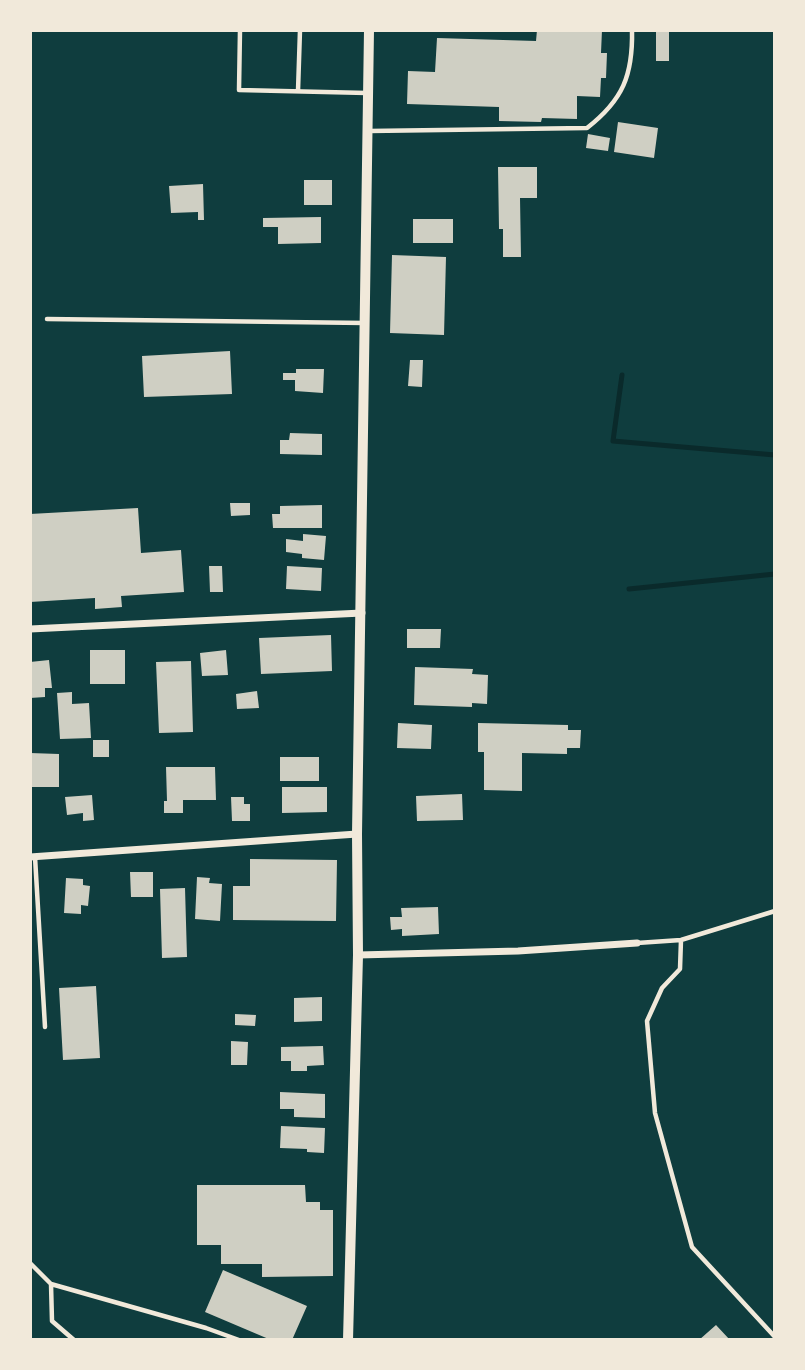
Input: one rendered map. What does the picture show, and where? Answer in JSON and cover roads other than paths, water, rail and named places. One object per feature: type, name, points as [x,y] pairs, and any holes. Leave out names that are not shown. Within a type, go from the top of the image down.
[{"type":"street","points":[[348,1340],[358,954],[357,834],[369,30]]},
{"type":"street","points":[[30,629],[362,613]]},
{"type":"street","points":[[32,857],[357,834]]},
{"type":"street","points":[[358,954],[517,951],[637,943]]},
{"type":"lane","points":[[240,30],[239,90],[368,93]]},
{"type":"lane","points":[[298,91],[300,30]]},
{"type":"lane","points":[[368,131],[587,128],[608,112],[620,96],[632,52],[632,30]]},
{"type":"lane","points":[[47,318],[366,323]]},
{"type":"lane","points":[[32,857],[45,1027]]},
{"type":"lane","points":[[637,943],[681,940],[775,911]]},
{"type":"lane","points":[[681,940],[680,969],[662,988],[647,1021],[655,1113],[692,1247],[775,1337]]},
{"type":"lane","points":[[30,1263],[51,1284],[239,1340]]},
{"type":"lane","points":[[51,1284],[52,1321],[74,1340]]},
{"type":"waterway","points":[[622,375],[613,441],[775,455]]},
{"type":"waterway","points":[[629,589],[775,574]]}]
